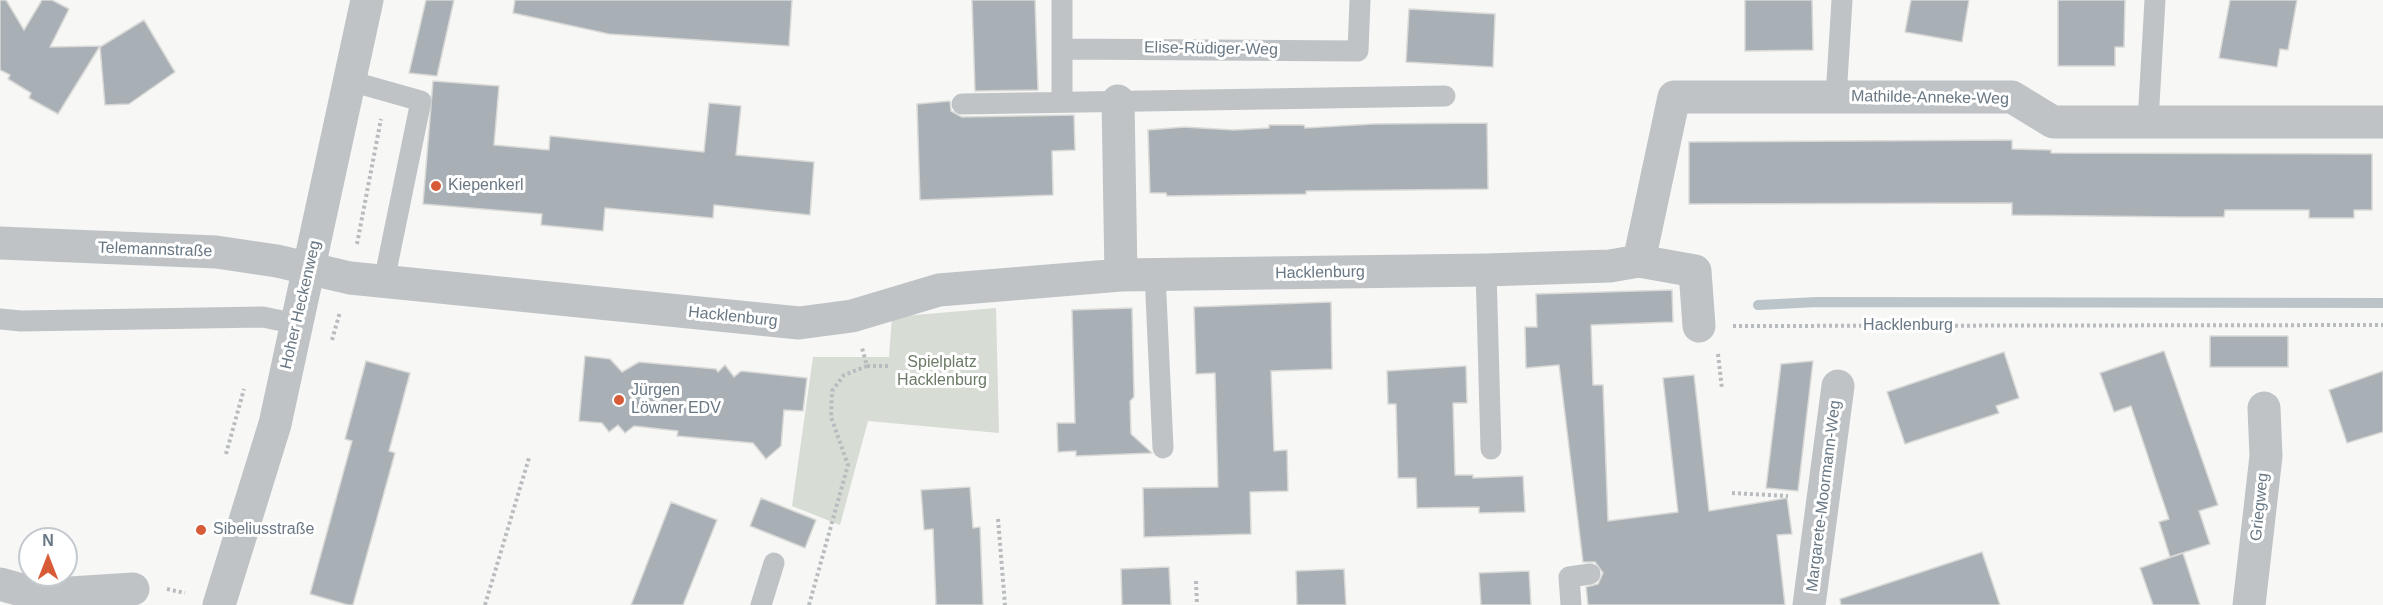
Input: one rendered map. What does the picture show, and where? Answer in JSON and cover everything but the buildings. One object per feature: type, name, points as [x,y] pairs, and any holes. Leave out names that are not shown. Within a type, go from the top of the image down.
[{"type":"street","name":"Hoher Heckenweg","points":[[219,605],[275,424],[367,0]]},
{"type":"street","name":"Mathilde-Anneke-Weg","points":[[1639,261],[1674,97],[2012,97],[2054,122],[2383,122]]},
{"type":"street","points":[[1118,101],[1121,274]]},
{"type":"street","name":"Telemannstraße","points":[[0,243],[216,252],[309,268]]},
{"type":"street","name":"Hacklenburg","points":[[309,268],[350,278],[800,324],[852,316],[939,290],[1121,274],[1486,270],[1610,266],[1639,261],[1695,271],[1708,337]]},
{"type":"street","name":"Margarete-Moormann-Weg","points":[[1809,605],[1838,386]]},
{"type":"street","name":"Griegweg","points":[[2249,605],[2266,456],[2264,408]]},
{"type":"street","points":[[0,584],[39,595],[133,589]]},
{"type":"lane","points":[[1062,0],[1062,101]]},
{"type":"lane","name":"Elise-Rüdiger-Weg","points":[[1062,49],[1358,51],[1360,0]]},
{"type":"lane","points":[[1836,97],[1842,0]]},
{"type":"lane","points":[[2148,122],[2155,0]]},
{"type":"lane","points":[[350,81],[421,101],[384,281]]},
{"type":"lane","points":[[962,104],[1445,96]]},
{"type":"lane","points":[[1486,270],[1491,449]]},
{"type":"lane","points":[[1155,274],[1163,448]]},
{"type":"lane","points":[[0,319],[21,321],[263,317],[297,324]]},
{"type":"lane","points":[[761,605],[774,563]]},
{"type":"lane","points":[[1570,605],[1569,577],[1590,574]]},
{"type":"path","points":[[852,316],[867,366]]},
{"type":"path","name":"Hacklenburg","points":[[1708,337],[2383,325]]},
{"type":"path","points":[[1708,337],[1722,389]]},
{"type":"path","points":[[809,605],[848,465],[831,417],[832,391],[844,375],[867,366],[890,366]]},
{"type":"path","points":[[485,605],[529,458]]},
{"type":"path","points":[[1732,493],[1822,499]]},
{"type":"path","points":[[998,519],[1005,605]]},
{"type":"path","points":[[1196,581],[1197,605]]},
{"type":"green space","name":"Spielplatz Hacklenburg","points":[[996,308],[999,433],[868,421],[840,525],[792,506],[813,357],[889,357],[892,317]]},
{"type":"waterway","points":[[1758,305],[1817,302],[2383,303]]},
{"type":"place","name":"Kiepenkerl","points":[[436,186]]},
{"type":"place","name":"Jürgen Löwner EDV","points":[[619,400]]},
{"type":"place","name":"Sibeliusstraße","points":[[201,530]]}]
